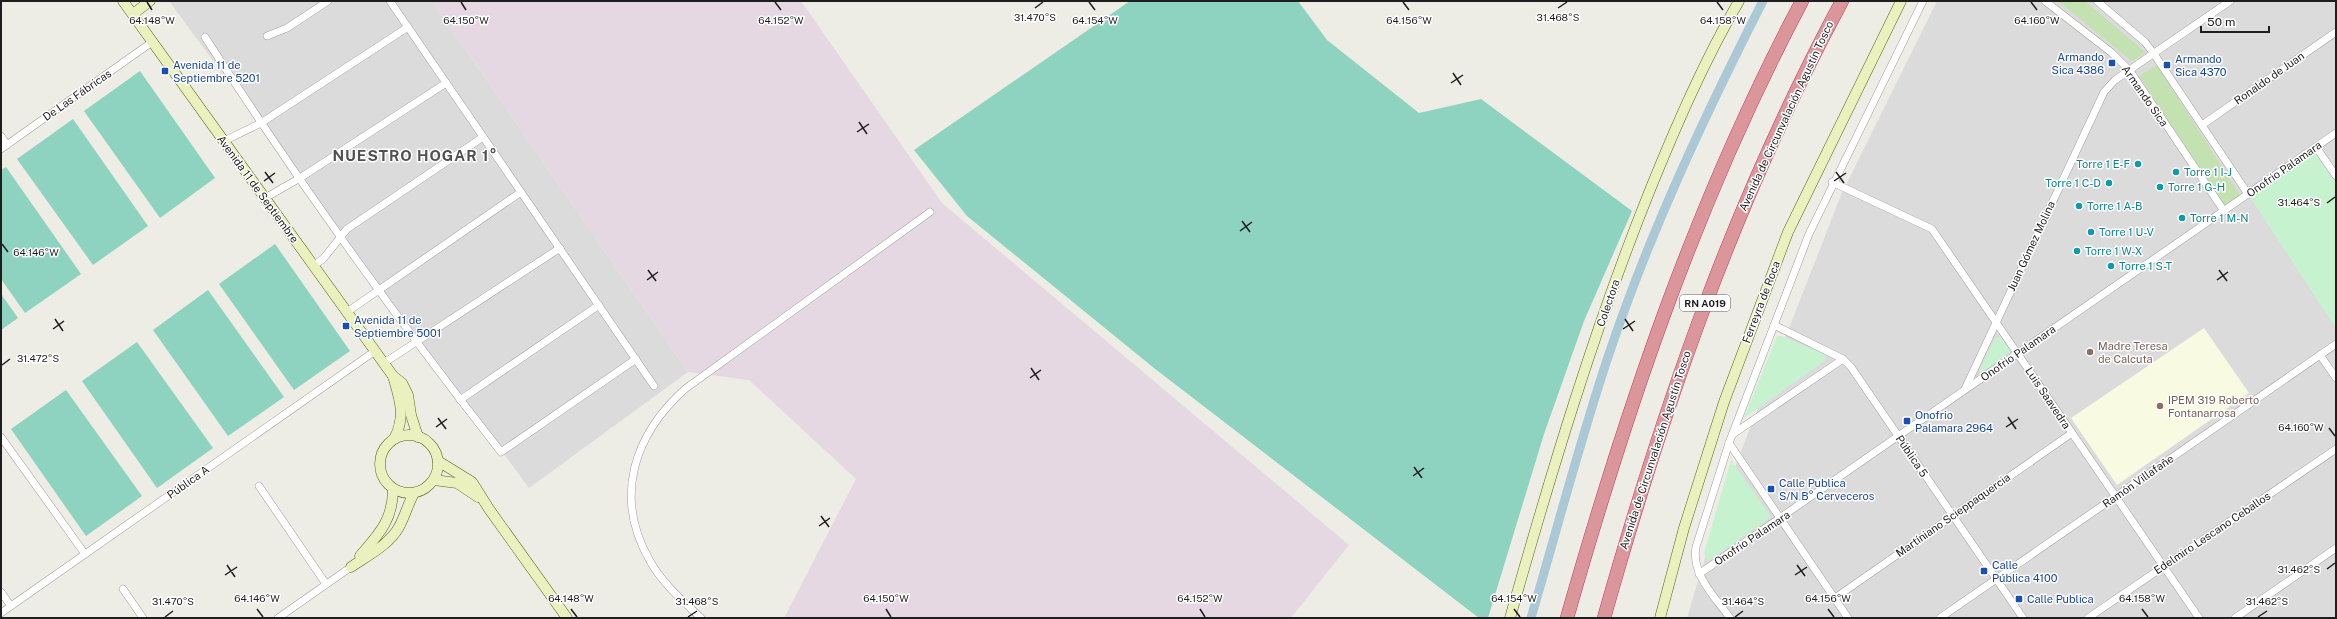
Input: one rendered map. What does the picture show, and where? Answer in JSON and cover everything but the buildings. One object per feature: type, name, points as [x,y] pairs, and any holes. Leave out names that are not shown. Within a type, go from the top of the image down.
[{"type":"highway","name":"RN A019","points":[[1567,618],[1620,436],[1677,276],[1736,135],[1802,1]]},
{"type":"highway","name":"Avenida de Circunvalación Agustín Tosco","points":[[1604,618],[1655,443],[1715,275],[1765,155],[1842,1]]},
{"type":"street","points":[[133,14],[150,1]]},
{"type":"street","points":[[267,36],[287,28],[328,1]]},
{"type":"street","points":[[390,1],[654,386]]},
{"type":"street","name":"Colectora","points":[[1510,618],[1550,479],[1628,244],[1673,134],[1721,32],[1739,1]]},
{"type":"street","name":"Ferreyra de Roca","points":[[1660,618],[1684,528],[1724,402],[1788,232],[1901,1]]},
{"type":"street","points":[[1730,618],[1699,574],[1694,562],[1696,548],[1729,443],[1809,234],[1832,182],[1923,1]]},
{"type":"street","name":"Armando Sica","points":[[2046,1],[2112,53],[2130,71],[2224,210]]},
{"type":"street","points":[[2097,1],[2145,42],[2248,194]]},
{"type":"street","name":"Juan Gómez Molina","points":[[1964,390],[2104,92],[2115,80],[2230,1]]},
{"type":"street","name":"Avenida 11 de Septiembre","points":[[127,2],[133,14],[152,42],[393,376]]},
{"type":"street","points":[[224,141],[261,123],[408,27]]},
{"type":"street","name":"Ronaldo de Juan","points":[[2202,125],[2336,32]]},
{"type":"street","points":[[205,37],[261,123],[340,237],[460,400],[501,452],[636,359]]},
{"type":"street","name":"De Las Fábricas","points":[[4,147],[152,42]]},
{"type":"street","points":[[265,198],[300,178],[446,83]]},
{"type":"street","name":"Onofrio Palamara","points":[[1699,574],[1781,519],[1964,390],[2336,133]]},
{"type":"street","points":[[1,136],[4,147]]},
{"type":"street","points":[[314,266],[323,259],[347,229],[483,137]]},
{"type":"street","points":[[2316,147],[2336,176]]},
{"type":"street","name":"Luis Saavedra","points":[[1832,182],[1932,228],[2199,618]]},
{"type":"street","points":[[347,312],[379,288],[521,192]]},
{"type":"street","points":[[701,618],[678,596],[650,561],[636,524],[632,506],[632,485],[636,461],[650,428],[666,406],[685,389],[930,212]]},
{"type":"street","points":[[384,363],[560,248]]},
{"type":"street","points":[[460,400],[599,305]]},
{"type":"street","name":"Pública 5","points":[[1774,325],[1843,359],[1899,437],[1952,516],[2024,618]]},
{"type":"street","name":"Ramón Villafañe","points":[[1940,618],[2336,344]]},
{"type":"street","name":"Pública A","points":[[1,613],[375,351]]},
{"type":"street","points":[[2320,355],[2336,378]]},
{"type":"street","points":[[1733,434],[1843,359]]},
{"type":"street","points":[[393,376],[402,383],[408,395],[411,415],[418,437]]},
{"type":"street","points":[[393,376],[402,407],[400,428],[394,439]]},
{"type":"street","name":"Martíniano Scieppaquercia","points":[[1835,598],[2072,433]]},
{"type":"street","points":[[438,461],[434,480],[425,489],[414,493],[403,493],[393,489],[382,476],[380,459],[387,444],[394,439],[403,436],[418,437],[430,444],[438,461],[472,482],[489,509],[567,618]]},
{"type":"street","points":[[1,437],[85,554]]},
{"type":"street","points":[[1729,443],[1848,618]]},
{"type":"street","name":"Edelmiro Lescano Ceballos","points":[[2088,618],[2336,449]]},
{"type":"street","points":[[434,480],[457,483],[474,493],[489,509]]},
{"type":"street","points":[[259,486],[326,584]]},
{"type":"street","points":[[351,567],[381,532],[392,511],[393,489]]},
{"type":"street","points":[[278,618],[380,548],[398,528],[414,493]]},
{"type":"street","points":[[2235,618],[2336,548]]},
{"type":"street","points":[[123,589],[143,618]]},
{"type":"street","points":[[1,592],[11,606]]},
{"type":"shaded area","points":[[169,1],[432,1],[688,372],[529,488]]},
{"type":"shaded area","points":[[432,1],[801,1],[942,203],[1349,545],[1291,618],[784,618],[856,479],[749,380],[688,372]]},
{"type":"shaded area","points":[[1937,1],[2336,1],[2336,618],[1687,618],[1724,495],[1841,195]]},
{"type":"shaded area","name":"IPEM 319 Roberto Fontanarrosa","points":[[2204,328],[2249,393],[2117,485],[2071,418]]},
{"type":"green space","points":[[1130,1],[1298,1],[1327,40],[1419,113],[1481,99],[1632,211],[1584,321],[1544,434],[1488,618],[1479,618],[1154,368],[967,216],[914,150]]},
{"type":"green space","points":[[2058,1],[2085,1],[2146,53],[2132,61]]},
{"type":"green space","points":[[2157,65],[2240,195],[2225,206],[2139,76]]},
{"type":"green space","points":[[140,71],[215,178],[160,218],[84,111]]},
{"type":"green space","points":[[73,119],[148,226],[93,265],[17,159]]},
{"type":"green space","points":[[2316,147],[2336,176],[2336,328],[2248,194]]},
{"type":"green space","points":[[6,167],[81,274],[25,313],[1,279],[1,170]]},
{"type":"green space","points":[[275,244],[350,351],[294,390],[219,284]]},
{"type":"green space","points":[[208,290],[284,397],[228,436],[153,330]]},
{"type":"green space","points":[[1,294],[18,318],[1,330]]},
{"type":"green space","points":[[1777,336],[1781,336],[1825,354],[1826,360],[1744,418]]},
{"type":"green space","points":[[2001,337],[2009,347],[2010,351],[1981,373],[1980,369],[1995,339]]},
{"type":"green space","points":[[137,342],[213,448],[157,488],[82,381]]},
{"type":"green space","points":[[66,390],[142,496],[86,536],[11,429]]},
{"type":"green space","points":[[1731,460],[1771,517],[1710,560],[1707,559],[1704,553]]},
{"type":"waterway","points":[[1531,618],[1588,419],[1625,308],[1660,219],[1680,174],[1720,87],[1763,1]]},
{"type":"place","name":"Armando Sica 4386","points":[[2112,63]]},
{"type":"place","name":"Armando Sica 4370","points":[[2167,65]]},
{"type":"place","name":"Avenida 11 de Septiembre 5201","points":[[165,71]]},
{"type":"place","name":"Torre 1 E-F","points":[[2138,164]]},
{"type":"place","name":"Torre 1 I-J","points":[[2176,172]]},
{"type":"place","name":"Torre 1 C-D","points":[[2109,183]]},
{"type":"place","name":"Torre 1 G-H","points":[[2160,187]]},
{"type":"place","name":"Torre 1 A-B","points":[[2079,206]]},
{"type":"place","name":"Torre 1 M-N","points":[[2182,218]]},
{"type":"place","name":"Torre 1 U-V","points":[[2091,232]]},
{"type":"place","name":"Torre 1 W-X","points":[[2077,251]]},
{"type":"place","name":"Torre 1 S-T","points":[[2111,266]]},
{"type":"place","name":"Avenida 11 de Septiembre 5001","points":[[346,326]]},
{"type":"place","name":"Madre Teresa de Calcuta","points":[[2090,352]]},
{"type":"place","name":"IPEM 319 Roberto Fontanarrosa","points":[[2160,406]]},
{"type":"place","name":"Onofrio Palamara 2964","points":[[1907,421]]},
{"type":"place","name":"Calle Publica S/N B° Cerveceros","points":[[1771,489]]},
{"type":"place","name":"Calle Pública 4100","points":[[1984,571]]},
{"type":"place","name":"Calle Publica","points":[[2019,599]]},
{"type":"district","name":"NUESTRO HOGAR 1°","points":[[415,155]]}]
